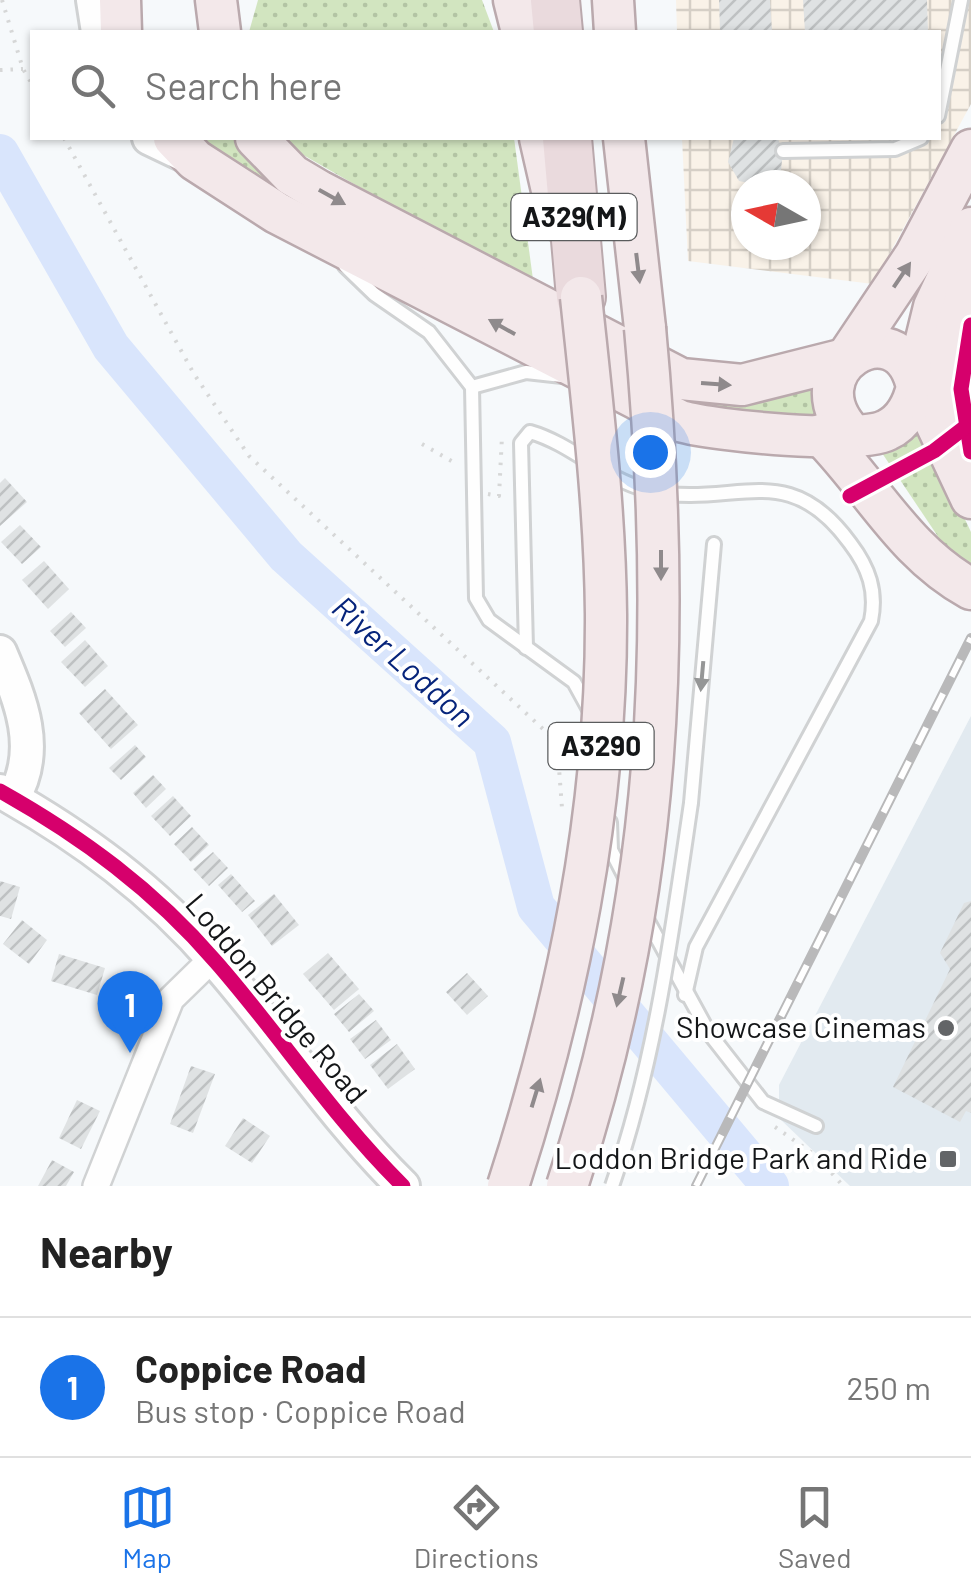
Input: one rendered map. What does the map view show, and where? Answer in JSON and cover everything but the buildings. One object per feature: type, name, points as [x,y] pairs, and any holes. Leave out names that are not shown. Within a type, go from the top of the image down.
[{"type":"highway","points":[[556,0],[558,30]]},
{"type":"highway","name":"A329(M)","points":[[567,140],[581,297]]},
{"type":"main road","points":[[514,0],[522,30]]},
{"type":"main road","points":[[613,0],[615,30]]},
{"type":"main road","points":[[258,140],[292,175],[681,379],[742,385],[846,358],[863,348],[885,348],[901,358],[917,384],[971,498]]},
{"type":"main road","name":"A3290","points":[[508,1186],[554,1032],[580,919],[600,760],[604,557],[581,297],[550,190],[540,140]]},
{"type":"main road","name":"A3290","points":[[568,1186],[628,956],[652,802],[659,694],[661,533],[645,328],[624,140]]},
{"type":"main road","points":[[184,148],[316,235],[439,294],[598,381],[698,426],[845,437],[895,426],[911,405],[934,307],[971,228]]},
{"type":"main road","points":[[971,150],[915,256],[836,374],[835,404],[845,437],[922,556],[971,589]]},
{"type":"main road","points":[[944,438],[953,340],[971,280]]},
{"type":"street","points":[[156,140],[184,148]]},
{"type":"street","points":[[0,652],[26,720],[25,771],[7,794]]},
{"type":"street","name":"Loddon Bridge Road","points":[[7,794],[126,872],[213,958],[362,1143],[403,1186]]},
{"type":"street","points":[[96,1186],[171,999],[213,958]]},
{"type":"lane","points":[[941,101],[961,0]]},
{"type":"lane","points":[[783,152],[896,149],[916,140]]},
{"type":"lane","points":[[316,235],[374,294],[438,340],[472,387],[476,598],[489,620],[574,682],[609,747]]},
{"type":"lane","points":[[472,387],[526,372],[598,381]]},
{"type":"lane","points":[[526,648],[524,436],[538,434],[617,480],[682,496],[769,490],[797,494],[841,530],[867,570],[876,598],[870,621],[824,714],[696,947],[686,994]]},
{"type":"lane","points":[[617,480],[609,747],[611,850],[709,1033],[763,1102],[816,1126]]},
{"type":"lane","points":[[612,1186],[653,1033],[690,803],[714,544]]},
{"type":"path","points":[[2,0],[30,81]]},
{"type":"path","points":[[0,70],[7,66],[23,69]]},
{"type":"path","points":[[65,140],[194,374],[249,456],[558,742]]},
{"type":"path","points":[[768,1122],[818,1158],[843,1186]]},
{"type":"shaded area","points":[[676,0],[971,0],[971,104],[873,284],[688,261],[682,140],[941,140],[941,30],[677,30]]},
{"type":"shaded area","points":[[971,716],[971,1186],[850,1186],[779,1118],[779,1085]]},
{"type":"green space","points":[[258,0],[482,0],[493,30],[250,30]]},
{"type":"green space","points":[[201,140],[241,140],[681,397],[756,402],[820,381],[829,425],[712,419],[321,218]]},
{"type":"green space","points":[[284,140],[514,140],[534,287],[291,148]]},
{"type":"green space","points":[[922,428],[971,532],[971,566],[945,547],[882,453]]},
{"type":"waterway","name":"River Loddon","points":[[0,153],[111,347],[286,556],[492,742],[536,907],[770,1186]]},
{"type":"railway","points":[[696,1186],[971,638]]},
{"type":"cycle path","points":[[971,325],[961,389],[971,452]]},
{"type":"cycle path","points":[[850,496],[934,451],[964,428]]},
{"type":"cycle path","points":[[0,791],[88,846],[168,911],[240,990],[353,1132],[403,1186]]},
{"type":"place","name":"Showcase Cinemas","points":[[946,1028]]},
{"type":"place","name":"Coppice Road","points":[[130,1053]]},
{"type":"place","name":"Loddon Bridge Park and Ride","points":[[948,1159]]}]
